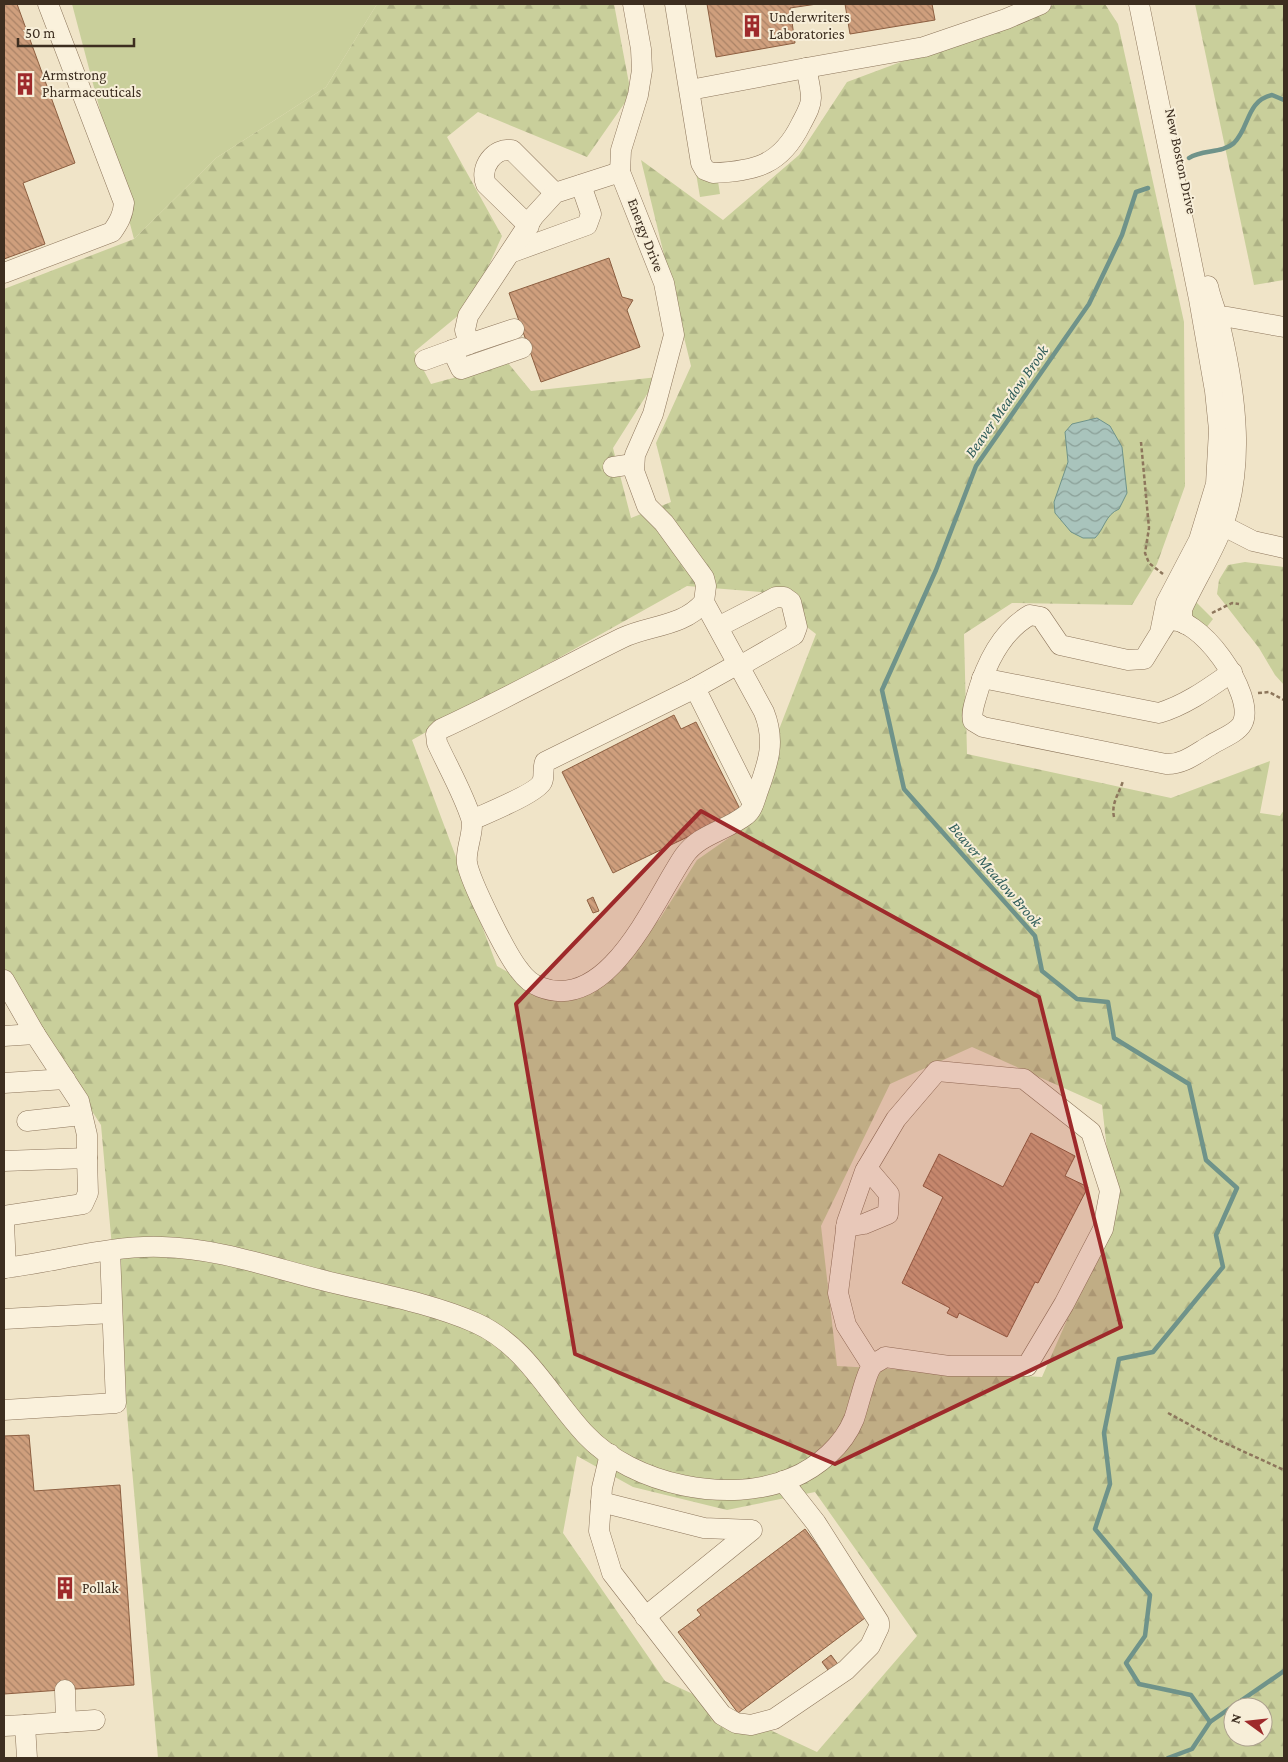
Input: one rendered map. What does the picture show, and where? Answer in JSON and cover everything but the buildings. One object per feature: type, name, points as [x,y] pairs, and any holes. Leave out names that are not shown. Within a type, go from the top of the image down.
[{"type":"street","points":[[4,273],[112,232],[120,222],[123,213],[124,203],[48,4]]},
{"type":"street","name":"Energy Drive","points":[[633,4],[642,49],[642,70],[638,95],[621,150],[620,172],[661,273],[674,328],[672,344],[653,414],[633,464]]},
{"type":"street","points":[[675,4],[702,167],[712,173],[757,166],[777,158],[798,131],[811,100],[806,68]]},
{"type":"street","points":[[690,90],[924,47],[1006,19],[1041,4]]},
{"type":"street","name":"New Boston Drive","points":[[1139,4],[1206,311]]},
{"type":"street","name":"New Boston Drive","points":[[1149,4],[1210,297],[1206,311]]},
{"type":"street","points":[[529,226],[486,184],[483,177],[485,166],[499,151],[512,150],[555,193]]},
{"type":"street","points":[[522,348],[461,369],[461,347],[468,316],[534,216],[555,193],[620,172]]},
{"type":"street","points":[[510,253],[587,225],[591,214],[581,185]]},
{"type":"street","points":[[1206,311],[1284,327]]},
{"type":"street","points":[[1185,624],[1182,617],[1182,609],[1215,522],[1232,486],[1236,425],[1228,364],[1206,311]]},
{"type":"street","points":[[424,360],[514,328]]},
{"type":"street","points":[[613,467],[633,464],[647,506],[664,522],[704,578],[706,586],[704,602],[764,712],[771,741],[770,760],[753,804],[746,815],[706,836],[688,852],[629,945],[610,966],[579,989],[561,992],[539,987],[519,971],[509,955],[467,866],[466,857],[472,820],[435,738],[438,731],[624,637],[680,620],[694,612],[704,602]]},
{"type":"street","points":[[1215,522],[1253,541],[1284,548]]},
{"type":"street","points":[[1160,633],[1166,603],[1193,554],[1215,522]]},
{"type":"street","points":[[472,820],[514,801],[541,785],[545,762],[739,665],[794,635],[797,627],[790,602],[784,597],[776,598],[718,626]]},
{"type":"street","points":[[1033,614],[1041,617],[1060,645],[1128,660],[1146,658],[1160,633],[1170,620],[1178,620],[1185,624],[1209,642],[1232,672],[1240,692],[1245,715],[1243,723],[1237,729],[1184,761],[1172,764],[977,725],[973,721],[972,714],[982,678],[995,650],[1023,620],[1033,614]]},
{"type":"street","points":[[982,678],[1159,712],[1173,709],[1200,694],[1232,672]]},
{"type":"street","points":[[694,688],[753,804]]},
{"type":"street","points":[[4,980],[35,1034],[79,1101],[87,1135],[88,1193],[83,1204],[4,1216]]},
{"type":"street","points":[[4,1036],[35,1034]]},
{"type":"street","points":[[4,1223],[5,1268],[110,1251],[159,1246],[198,1249],[425,1306],[476,1324],[509,1342],[532,1366],[588,1437],[622,1462],[660,1479],[693,1487],[724,1490],[762,1488],[783,1481],[820,1464],[839,1443],[852,1422],[872,1366],[886,1357],[949,1366],[1027,1366],[1064,1304],[1103,1229],[1110,1191],[1091,1132],[1024,1079],[937,1071],[896,1119],[867,1168],[846,1227],[838,1293],[846,1325],[872,1366]]},
{"type":"street","points":[[4,1083],[65,1079]]},
{"type":"street","points":[[27,1121],[82,1115]]},
{"type":"street","points":[[4,1161],[87,1158]]},
{"type":"street","points":[[846,1227],[864,1224],[888,1214],[889,1194],[867,1168]]},
{"type":"street","points":[[4,1410],[116,1403],[110,1251]]},
{"type":"street","points":[[4,1319],[112,1313]]},
{"type":"street","points":[[610,1454],[601,1502],[599,1532],[612,1573],[722,1715],[736,1723],[751,1725],[774,1719],[846,1670],[870,1646],[880,1627],[879,1622],[816,1523],[783,1481]]},
{"type":"street","points":[[601,1502],[704,1528],[752,1530],[645,1616]]},
{"type":"street","points":[[65,1690],[66,1722]]},
{"type":"street","points":[[4,1726],[95,1720]]},
{"type":"street","points":[[25,1725],[27,1758]]},
{"type":"path","points":[[1141,442],[1149,528],[1145,553],[1149,563],[1166,577]]},
{"type":"path","points":[[1212,613],[1232,603],[1238,604]]},
{"type":"path","points":[[1279,697],[1284,700]]},
{"type":"path","points":[[1114,817],[1112,805],[1120,792],[1123,781]]},
{"type":"path","points":[[1168,1413],[1214,1438],[1284,1470]]},
{"type":"highlighted area","points":[[701,811],[1039,997],[1121,1327],[835,1464],[575,1354],[516,1004]]},
{"type":"green space","points":[[72,4],[377,4],[326,87],[216,158],[134,239]]},
{"type":"green space","points":[[377,4],[614,4],[631,94],[587,157],[478,112],[447,137],[502,236],[471,305],[414,352],[431,384],[508,363],[531,391],[658,377],[613,448],[631,518],[671,502],[656,443],[691,366],[641,160],[723,220],[799,155],[847,82],[1056,4],[1105,4],[1118,24],[1184,322],[1185,486],[1157,564],[1132,605],[1012,603],[964,634],[967,754],[1171,798],[1270,761],[1260,813],[1280,816],[1284,810],[1284,1758],[158,1758],[101,1125],[4,977],[4,289],[134,239],[216,158],[326,87]],"holes":[[[687,586],[761,592],[816,634],[740,830],[697,860],[659,920],[557,1000],[497,966],[412,740]],[[972,1047],[1102,1105],[1114,1213],[1042,1377],[837,1366],[821,1226],[890,1084]],[[577,1456],[633,1487],[727,1510],[815,1492],[917,1636],[817,1752],[665,1681],[563,1533]]]},
{"type":"green space","points":[[1195,4],[1284,4],[1284,280],[1254,285]]},
{"type":"green space","points":[[716,169],[720,194],[700,197],[696,173]]},
{"type":"green space","points":[[1245,562],[1284,567],[1284,685],[1275,675],[1259,648],[1217,594],[1219,580],[1228,565]]},
{"type":"green space","points":[[1195,601],[1213,619],[1206,628],[1202,628],[1186,611]]},
{"type":"water","points":[[1097,418],[1110,426],[1122,447],[1127,493],[1119,509],[1108,518],[1095,538],[1083,538],[1071,532],[1055,513],[1054,502],[1068,462],[1065,432],[1072,424]]},
{"type":"waterway","name":"Beaver Meadow Brook","points":[[1189,158],[1200,153],[1224,149],[1234,143],[1243,130],[1249,115],[1257,103],[1264,98],[1272,95],[1284,100]]},
{"type":"waterway","name":"Beaver Meadow Brook","points":[[1148,188],[1136,192],[1122,235],[1089,304],[976,466],[936,570],[882,690],[904,789],[1035,936],[1042,971],[1077,999],[1108,1002],[1114,1038],[1189,1084],[1206,1160],[1237,1188],[1216,1235],[1223,1267],[1153,1352],[1119,1359],[1104,1433],[1110,1484],[1095,1529],[1150,1595],[1145,1636],[1126,1663],[1139,1684],[1191,1695],[1210,1722],[1192,1749],[1168,1758]]},
{"type":"waterway","points":[[1210,1722],[1284,1671]]},
{"type":"place","name":"Underwriters Laboratories","points":[[752,26]]},
{"type":"place","name":"Armstrong Pharmaceuticals","points":[[25,84]]},
{"type":"place","name":"Pollak","points":[[65,1588]]}]
